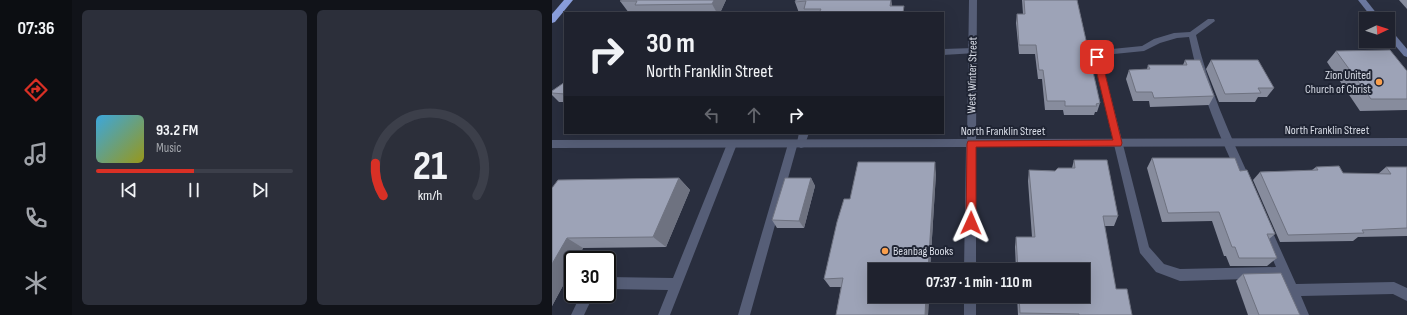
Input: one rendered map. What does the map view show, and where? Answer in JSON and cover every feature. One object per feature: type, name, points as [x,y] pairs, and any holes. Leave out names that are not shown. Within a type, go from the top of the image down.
[{"type":"highway","points":[[552,20],[569,0]]},
{"type":"main road","points":[[1362,0],[1371,12]]},
{"type":"main road","points":[[1395,40],[1407,54]]},
{"type":"street","name":"West Winter Street","points":[[970,263],[973,0]]},
{"type":"street","points":[[1211,21],[1192,34],[1177,35],[1157,41],[1144,48],[1102,53],[1097,57],[1144,250],[1160,268],[1180,275],[1285,272]]},
{"type":"street","points":[[1192,34],[1195,52],[1206,85],[1251,193]]},
{"type":"street","points":[[944,52],[973,51]]},
{"type":"street","points":[[744,315],[797,144],[803,134]]},
{"type":"street","name":"North Franklin Street","points":[[552,144],[1407,142]]},
{"type":"street","points":[[664,315],[732,144]]},
{"type":"street","points":[[1260,215],[1303,315]]},
{"type":"street","points":[[616,283],[676,284]]},
{"type":"street","points":[[1292,290],[1394,288],[1407,295]]},
{"type":"street","points":[[577,315],[583,303]]},
{"type":"street","points":[[970,303],[970,315]]},
{"type":"building","points":[[714,0],[712,4],[635,5],[637,1],[620,1]]},
{"type":"building","points":[[796,0],[891,0],[890,6],[904,6],[903,12],[820,12],[821,9],[804,9],[806,1],[795,2]]},
{"type":"building","points":[[1024,0],[1077,0],[1100,103],[1096,104],[1097,106],[1065,106],[1065,101],[1047,101],[1043,70],[1039,70],[1036,45],[1019,45],[1017,14],[1025,14]]},
{"type":"building","points":[[1390,50],[1407,71],[1407,99],[1371,99],[1336,51]]},
{"type":"building","points":[[1185,60],[1200,60],[1214,96],[1154,98],[1152,92],[1136,92],[1129,70],[1150,69],[1148,65],[1187,65]]},
{"type":"building","points":[[1211,60],[1258,60],[1274,88],[1258,88],[1261,93],[1225,94]]},
{"type":"building","points":[[564,83],[564,94],[552,93],[552,91]]},
{"type":"building","points":[[1152,158],[1235,158],[1240,171],[1247,170],[1275,234],[1267,234],[1277,258],[1239,258],[1235,247],[1232,247],[1219,212],[1168,213]]},
{"type":"building","points":[[1074,160],[1107,160],[1118,216],[1103,216],[1116,289],[1127,289],[1132,315],[1020,313],[1019,303],[1090,303],[1090,263],[1018,263],[1016,237],[1035,237],[1029,170],[1055,171],[1058,168],[1075,168]]},
{"type":"building","points":[[858,162],[935,162],[928,263],[868,263],[868,303],[926,303],[925,315],[836,315],[843,278],[824,279],[837,222],[844,199],[850,199]]},
{"type":"building","points":[[1339,166],[1343,173],[1391,174],[1386,167],[1407,167],[1407,228],[1362,230],[1364,233],[1288,235],[1260,172],[1318,170],[1316,167]]},
{"type":"building","points":[[679,178],[653,237],[567,238],[552,264],[552,188],[558,180]]},
{"type":"building","points":[[785,178],[811,178],[799,221],[772,220]]},
{"type":"building","points":[[1281,273],[1300,315],[1259,315],[1243,274]]},
{"type":"place","name":"Zion United Church of Christ","points":[[1379,82]]},
{"type":"place","name":"Beanbag Books","points":[[885,251]]},
{"type":"route","points":[[971,223],[971,144],[1118,143],[1097,57]]}]
